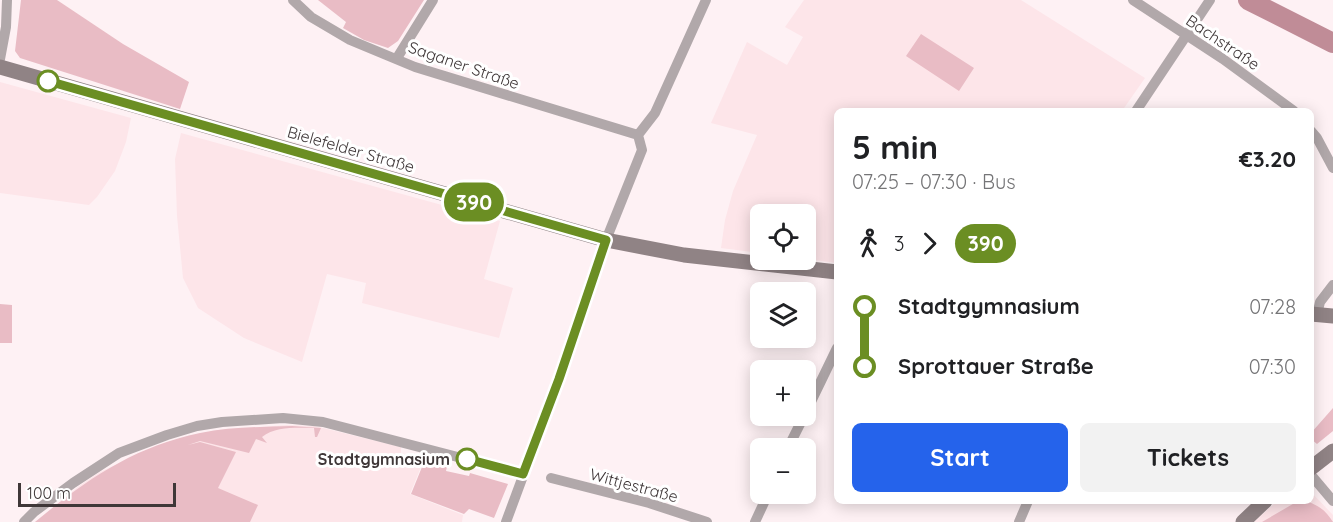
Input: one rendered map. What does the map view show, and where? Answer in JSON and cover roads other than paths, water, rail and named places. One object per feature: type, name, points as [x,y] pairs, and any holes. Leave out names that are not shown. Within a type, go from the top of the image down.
[{"type":"main road","name":"Bielefelder Straße","points":[[0,67],[606,240],[684,255],[834,272]]},
{"type":"main road","points":[[1314,315],[1333,316]]},
{"type":"main road","points":[[1314,466],[1333,451]]},
{"type":"main road","points":[[1242,522],[1262,504]]},
{"type":"street","points":[[0,59],[6,27],[7,0]]},
{"type":"street","name":"Saganer Straße","points":[[293,0],[311,17],[350,40],[434,73],[638,135]]},
{"type":"street","points":[[396,58],[433,0]]},
{"type":"street","points":[[506,522],[563,367],[606,240],[642,150],[638,135],[655,113],[706,0]]},
{"type":"street","name":"Bachstraße","points":[[1133,0],[1287,108]]},
{"type":"street","points":[[1138,108],[1210,0]]},
{"type":"street","points":[[1314,134],[1333,168]]},
{"type":"street","points":[[1314,315],[1320,302],[1333,285]]},
{"type":"street","points":[[816,391],[834,354]]},
{"type":"street","points":[[24,522],[73,483],[119,453],[177,432],[222,422],[283,418],[323,422],[523,474]]},
{"type":"street","name":"Wittjestraße","points":[[551,478],[649,503],[707,522]]},
{"type":"street","points":[[1314,479],[1333,501]]},
{"type":"street","points":[[755,522],[763,504]]},
{"type":"street","points":[[1019,522],[1027,504]]},
{"type":"waterway","points":[[1248,0],[1333,43]]},
{"type":"place","name":"Stadtgymnasium","points":[[467,459]]}]
